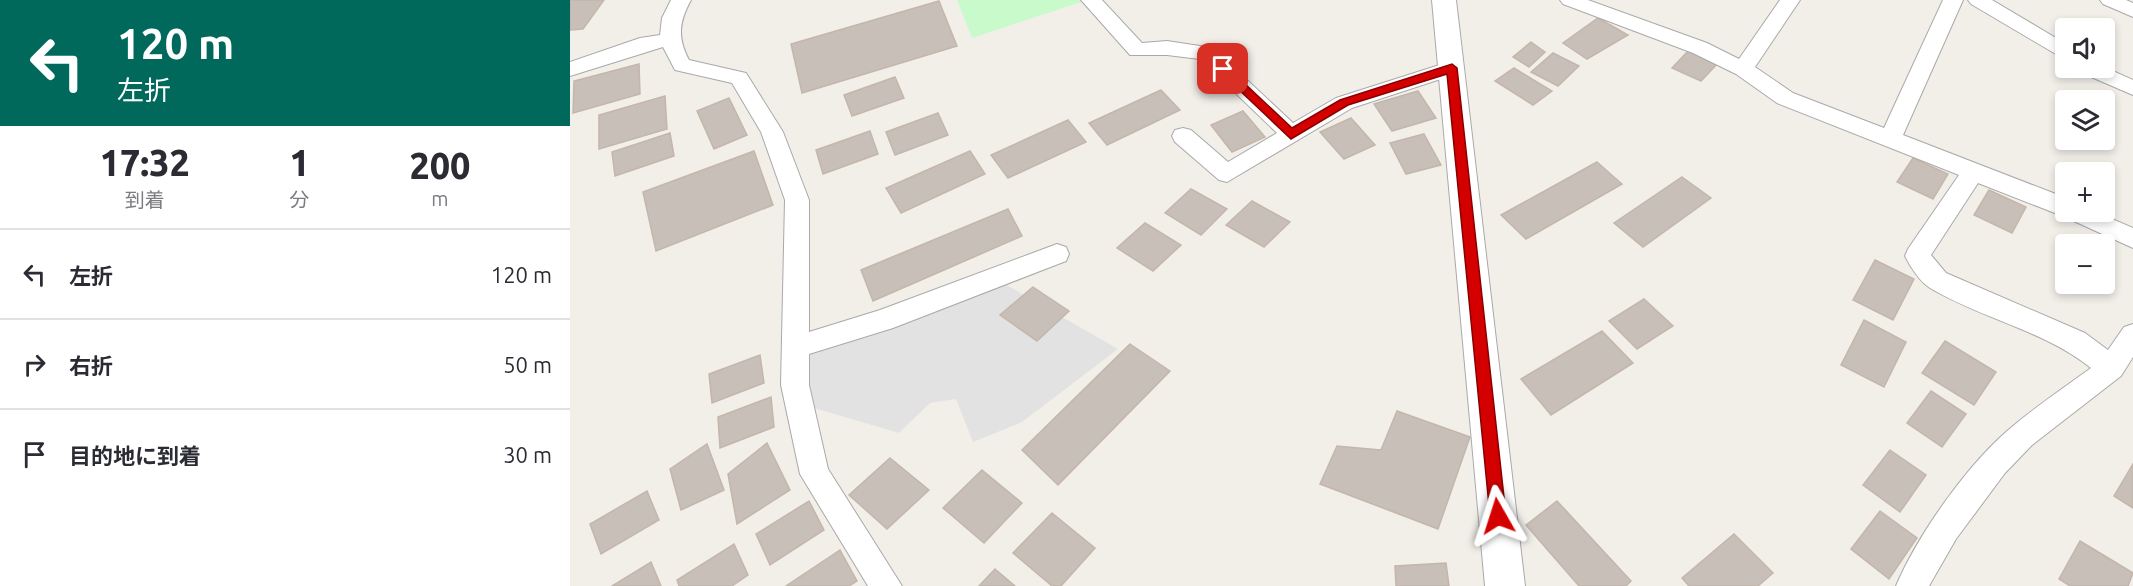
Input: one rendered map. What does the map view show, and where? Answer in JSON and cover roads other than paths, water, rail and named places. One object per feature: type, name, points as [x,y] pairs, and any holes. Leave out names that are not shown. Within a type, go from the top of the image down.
[{"type":"street","points":[[681,0],[671,18],[668,40],[682,65],[739,78],[772,132],[797,200],[795,385],[815,474],[886,586]]},
{"type":"street","points":[[1091,0],[1137,50],[1167,48],[1206,53],[1291,134]]},
{"type":"street","points":[[1444,0],[1504,586]]},
{"type":"street","points":[[1570,0],[1700,48],[1743,69],[1785,98],[2055,204]]},
{"type":"street","points":[[1743,69],[1790,0]]},
{"type":"street","points":[[1890,140],[1953,0]]},
{"type":"street","points":[[1978,0],[2055,46]]},
{"type":"street","points":[[2110,0],[2133,11]]},
{"type":"street","points":[[570,69],[647,43],[668,40]]},
{"type":"street","points":[[1183,136],[1227,174],[1344,103],[1452,68]]},
{"type":"street","points":[[2112,78],[2133,88]]},
{"type":"street","points":[[1974,171],[1917,256],[1937,280],[2076,341],[2111,368]]},
{"type":"street","points":[[2098,222],[2133,237]]},
{"type":"street","points":[[796,347],[884,320],[1057,254]]},
{"type":"street","points":[[1912,586],[1945,528],[1995,463],[2022,436],[2111,368],[2133,336]]}]
